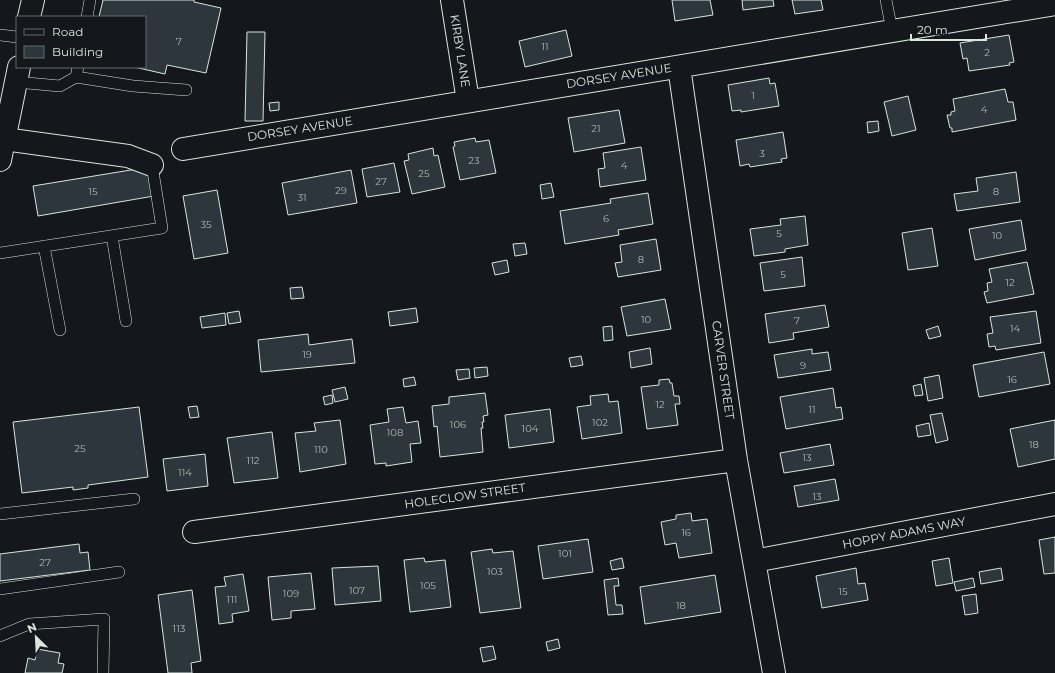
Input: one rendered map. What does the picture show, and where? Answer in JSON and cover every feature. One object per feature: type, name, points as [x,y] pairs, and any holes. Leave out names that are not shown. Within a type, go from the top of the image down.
[{"type":"street","points":[[29,16],[33,0]]},
{"type":"street","name":"KIRBY LANE","points":[[452,0],[468,101]]},
{"type":"street","name":"DORSEY AVENUE","points":[[183,149],[1055,4]]},
{"type":"street","name":"CARVER STREET","points":[[679,67],[736,460],[774,673]]},
{"type":"street","points":[[0,160],[17,74]]},
{"type":"street","points":[[4,139],[128,156],[152,165]]},
{"type":"street","name":"HOLECLOW STREET","points":[[194,532],[736,460]]},
{"type":"street","name":"HOPPY ADAMS WAY","points":[[754,561],[1055,504]]},
{"type":"lane","points":[[87,16],[90,0]]},
{"type":"lane","points":[[886,0],[892,31]]},
{"type":"lane","points":[[0,35],[16,37]]},
{"type":"lane","points":[[17,74],[60,86],[77,72],[133,86],[186,90]]},
{"type":"lane","points":[[0,253],[162,228],[152,165]]},
{"type":"lane","points":[[112,236],[126,321]]},
{"type":"lane","points":[[44,246],[60,330]]},
{"type":"lane","points":[[0,514],[134,499]]},
{"type":"lane","points":[[0,589],[119,572]]},
{"type":"lane","points":[[0,636],[29,624],[104,619],[103,673]]},
{"type":"building","points":[[103,0],[194,0],[194,2],[221,8],[206,73],[167,65],[165,74],[138,68],[146,68],[146,16],[99,16]]},
{"type":"building","points":[[672,0],[710,0],[713,15],[675,21]]},
{"type":"building","points":[[742,0],[773,0],[774,6],[743,10]]},
{"type":"building","points":[[792,0],[821,0],[823,10],[795,14]]},
{"type":"building","points":[[566,30],[572,56],[525,67],[519,41]]},
{"type":"building","points":[[247,32],[265,32],[263,121],[245,121]]},
{"type":"building","points":[[1009,35],[1014,62],[1009,63],[1010,65],[969,71],[967,58],[963,59],[960,43]]},
{"type":"building","points":[[769,78],[770,84],[775,83],[779,106],[741,112],[741,110],[732,111],[728,85]]},
{"type":"building","points":[[1005,89],[1008,102],[1013,102],[1016,120],[952,132],[947,115],[951,115],[951,112],[955,111],[953,99]]},
{"type":"building","points":[[908,96],[916,130],[892,136],[884,102]]},
{"type":"building","points":[[279,102],[279,110],[270,111],[269,103]]},
{"type":"building","points":[[619,110],[625,143],[574,152],[568,118]]},
{"type":"building","points":[[878,121],[879,131],[868,133],[867,122]]},
{"type":"building","points":[[783,132],[787,158],[781,159],[782,162],[750,167],[749,164],[740,166],[736,140]]},
{"type":"building","points":[[475,138],[476,142],[489,140],[496,173],[460,180],[453,147],[455,146],[454,142]]},
{"type":"building","points":[[641,147],[646,180],[600,187],[598,169],[605,168],[603,153]]},
{"type":"building","points":[[433,148],[434,156],[438,155],[445,187],[412,194],[404,161],[409,160],[408,154]]},
{"type":"building","points":[[394,163],[400,192],[367,197],[362,169]]},
{"type":"building","points":[[149,167],[154,196],[38,216],[33,186]]},
{"type":"building","points":[[351,170],[357,203],[288,215],[282,183]]},
{"type":"building","points":[[1016,172],[1020,202],[957,211],[954,194],[978,191],[976,178]]},
{"type":"building","points":[[551,183],[554,197],[542,199],[540,185]]},
{"type":"building","points":[[217,190],[228,253],[194,259],[183,196]]},
{"type":"building","points":[[648,193],[653,224],[618,230],[619,235],[565,244],[560,211],[611,203],[610,199]]},
{"type":"building","points":[[805,216],[808,245],[785,249],[785,252],[754,256],[750,229],[781,225],[780,219]]},
{"type":"building","points":[[1021,220],[1026,250],[975,260],[969,229]]},
{"type":"building","points":[[932,228],[938,266],[908,270],[902,233]]},
{"type":"building","points":[[656,239],[661,270],[618,277],[615,263],[622,262],[620,245]]},
{"type":"building","points":[[525,243],[527,254],[515,256],[513,244]]},
{"type":"building","points":[[802,257],[805,286],[764,291],[760,263]]},
{"type":"building","points":[[507,260],[509,272],[495,275],[492,263]]},
{"type":"building","points":[[1027,262],[1034,294],[987,303],[984,292],[988,291],[987,283],[992,282],[989,269]]},
{"type":"building","points":[[302,287],[304,298],[291,299],[290,288]]},
{"type":"building","points":[[665,299],[671,329],[627,336],[621,307]]},
{"type":"building","points":[[825,305],[829,327],[793,333],[794,339],[769,343],[765,314]]},
{"type":"building","points":[[416,308],[418,322],[390,326],[388,312]]},
{"type":"building","points":[[239,311],[241,322],[229,324],[227,313]]},
{"type":"building","points":[[1036,311],[1041,343],[996,350],[995,346],[989,347],[987,334],[993,333],[990,317]]},
{"type":"building","points":[[225,313],[226,325],[202,328],[200,317]]},
{"type":"building","points":[[612,326],[613,340],[604,341],[603,327]]},
{"type":"building","points":[[938,326],[941,336],[929,339],[926,330]]},
{"type":"building","points":[[308,334],[309,345],[352,339],[355,363],[261,372],[258,340]]},
{"type":"building","points":[[650,348],[652,364],[631,368],[629,352]]},
{"type":"building","points":[[812,349],[812,354],[828,352],[831,370],[778,378],[774,355]]},
{"type":"building","points":[[1044,352],[1050,384],[979,397],[973,365]]},
{"type":"building","points":[[581,356],[583,365],[571,367],[569,358]]},
{"type":"building","points":[[487,367],[488,376],[475,378],[474,368]]},
{"type":"building","points":[[469,369],[470,378],[458,380],[456,370]]},
{"type":"building","points":[[939,375],[943,398],[928,401],[924,378]]},
{"type":"building","points":[[414,377],[416,385],[404,387],[403,379]]},
{"type":"building","points":[[669,379],[670,383],[672,383],[674,396],[679,396],[680,404],[675,404],[678,425],[647,429],[641,387],[659,385],[659,380]]},
{"type":"building","points":[[921,384],[923,395],[915,396],[913,386]]},
{"type":"building","points":[[345,387],[348,399],[335,402],[332,390]]},
{"type":"building","points":[[833,388],[836,408],[841,407],[843,419],[786,429],[780,397]]},
{"type":"building","points":[[485,393],[488,415],[483,416],[483,428],[481,428],[483,452],[440,457],[437,426],[434,427],[432,406],[449,404],[449,397]]},
{"type":"building","points":[[608,394],[609,402],[618,401],[622,433],[582,439],[577,407],[591,405],[590,396]]},
{"type":"building","points":[[332,395],[333,403],[325,405],[323,397]]},
{"type":"building","points":[[197,406],[199,417],[190,418],[188,407]]},
{"type":"building","points":[[139,407],[148,477],[88,485],[88,488],[73,490],[73,487],[22,493],[13,422]]},
{"type":"building","points":[[403,407],[406,423],[418,421],[421,443],[410,444],[412,462],[386,466],[386,463],[375,464],[370,425],[389,422],[387,409]]},
{"type":"building","points":[[550,409],[554,442],[509,448],[505,415]]},
{"type":"building","points":[[942,413],[948,440],[936,443],[930,415]]},
{"type":"building","points":[[340,420],[346,464],[300,472],[295,433],[316,431],[314,423]]},
{"type":"building","points":[[1055,420],[1055,459],[1018,467],[1010,429]]},
{"type":"building","points":[[929,423],[931,435],[918,437],[916,426]]},
{"type":"building","points":[[272,432],[278,478],[234,483],[227,438]]},
{"type":"building","points":[[830,444],[834,465],[784,473],[780,453]]},
{"type":"building","points":[[205,454],[208,486],[167,491],[163,459]]},
{"type":"building","points":[[835,479],[839,500],[798,507],[794,486]]},
{"type":"building","points":[[691,513],[692,521],[707,519],[712,553],[679,558],[676,543],[665,545],[661,522],[676,519],[676,515]]},
{"type":"building","points":[[1055,537],[1055,573],[1044,574],[1039,540]]},
{"type":"building","points":[[588,539],[593,572],[543,579],[538,546]]},
{"type":"building","points":[[79,544],[80,553],[88,552],[90,570],[0,581],[0,554]]},
{"type":"building","points":[[492,549],[493,553],[513,551],[521,608],[480,613],[471,552]]},
{"type":"building","points":[[424,558],[425,562],[445,560],[451,607],[410,612],[404,560]]},
{"type":"building","points":[[622,558],[624,568],[612,570],[610,561]]},
{"type":"building","points":[[949,558],[953,583],[936,586],[932,561]]},
{"type":"building","points":[[378,566],[381,601],[335,605],[332,568]]},
{"type":"building","points":[[856,568],[858,584],[865,583],[868,600],[822,608],[816,576]]},
{"type":"building","points":[[1001,568],[1003,580],[981,584],[979,572]]},
{"type":"building","points":[[311,573],[315,609],[291,611],[291,618],[272,620],[268,577]]},
{"type":"building","points":[[243,574],[249,611],[232,614],[233,622],[219,624],[215,587],[226,586],[224,577]]},
{"type":"building","points":[[715,575],[721,612],[645,624],[640,587]]},
{"type":"building","points":[[618,578],[619,586],[614,586],[616,605],[622,605],[623,614],[608,615],[604,580]]},
{"type":"building","points":[[973,578],[975,587],[956,591],[954,582]]},
{"type":"building","points":[[192,590],[201,661],[191,663],[192,673],[168,673],[158,595]]},
{"type":"building","points":[[976,594],[978,613],[965,615],[962,596]]},
{"type":"building","points":[[558,639],[560,648],[548,651],[546,642]]},
{"type":"building","points":[[493,646],[496,659],[483,662],[480,648]]},
{"type":"building","points":[[37,649],[60,653],[58,663],[64,664],[62,673],[25,673],[28,658],[35,660]]}]
